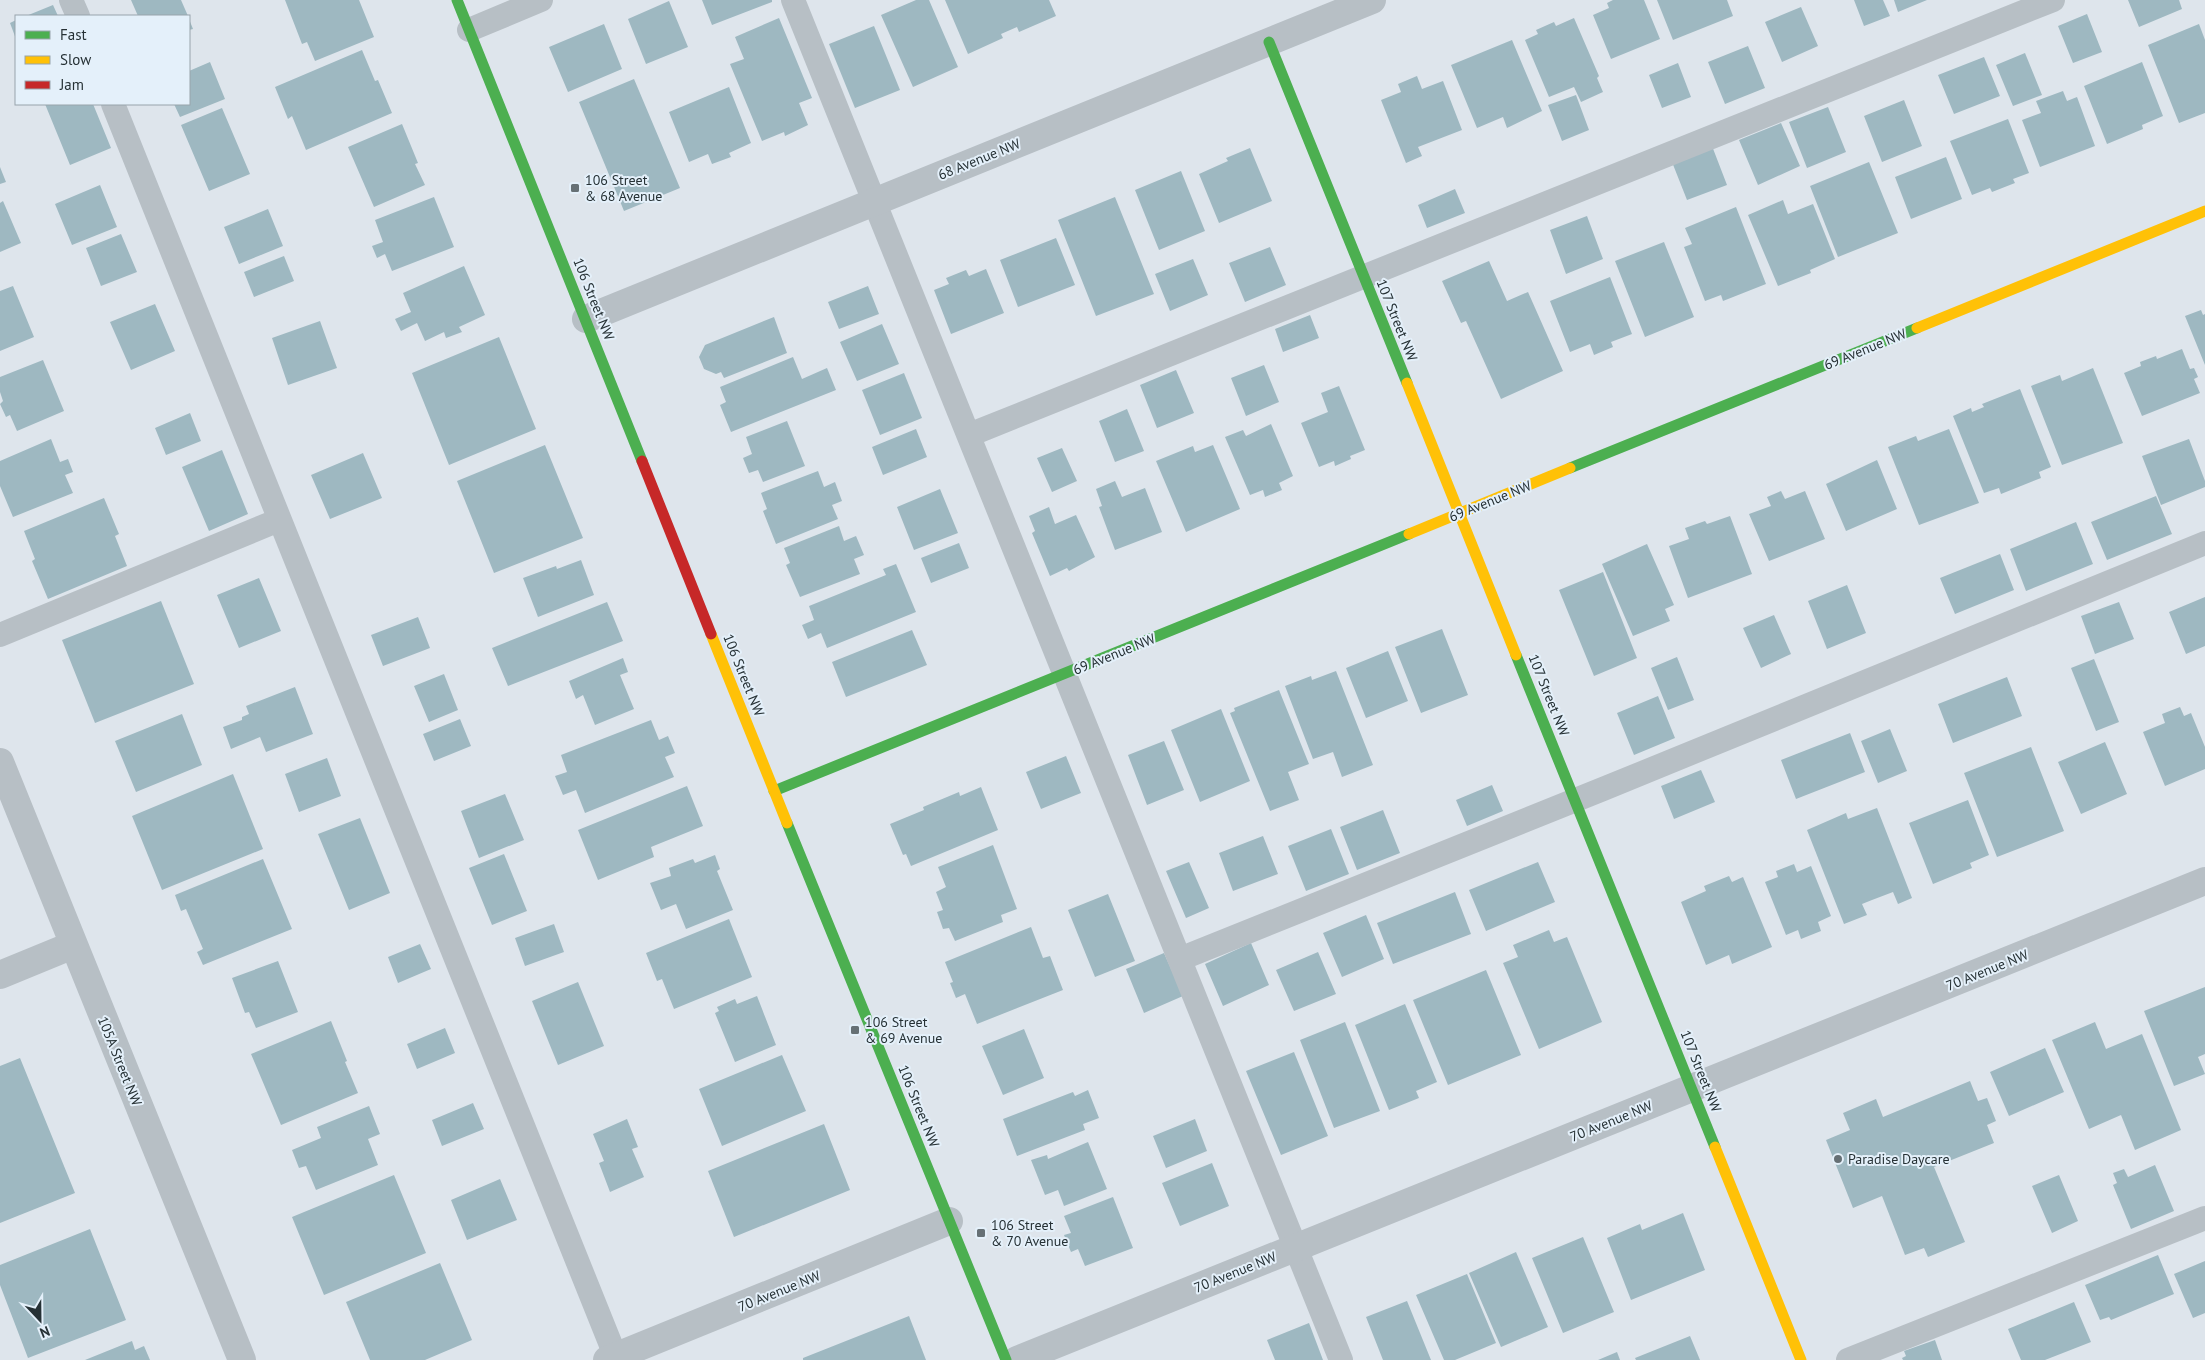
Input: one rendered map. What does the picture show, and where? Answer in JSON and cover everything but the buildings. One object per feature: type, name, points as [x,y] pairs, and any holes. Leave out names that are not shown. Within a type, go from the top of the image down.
[{"type":"street","name":"106 Street NW","points":[[456,0],[586,319],[774,791],[1006,1360]]},
{"type":"street","name":"68 Avenue NW","points":[[586,319],[1372,0]]},
{"type":"street","name":"107 Street NW","points":[[1269,42],[1801,1360]]},
{"type":"street","name":"69 Avenue NW","points":[[774,791],[2205,211]]},
{"type":"street","name":"105A Street NW","points":[[0,762],[242,1360]]},
{"type":"street","name":"70 Avenue NW","points":[[1017,1360],[2205,881]]},
{"type":"street","points":[[0,975],[73,945]]},
{"type":"street","name":"70 Avenue NW","points":[[613,1359],[950,1221]]},
{"type":"lane","points":[[71,0],[78,15]]},
{"type":"lane","points":[[468,30],[541,0]]},
{"type":"lane","points":[[793,0],[1341,1360]]},
{"type":"lane","points":[[969,435],[1364,278],[2052,0]]},
{"type":"lane","points":[[113,105],[613,1359]]},
{"type":"lane","points":[[0,635],[279,520]]},
{"type":"lane","points":[[1180,958],[1575,800],[2205,543]]},
{"type":"lane","points":[[1848,1360],[2205,1218]]},
{"type":"traffic: fast","points":[[457,0],[642,461]]},
{"type":"traffic: fast","points":[[1269,42],[1407,383]]},
{"type":"traffic: fast","points":[[1570,468],[1917,328]]},
{"type":"traffic: fast","points":[[774,791],[1409,534]]},
{"type":"traffic: fast","points":[[1516,655],[1715,1147]]},
{"type":"traffic: fast","points":[[787,823],[1006,1360]]},
{"type":"traffic: slow","points":[[1917,328],[2205,211]]},
{"type":"traffic: slow","points":[[1407,383],[1516,655]]},
{"type":"traffic: slow","points":[[1409,534],[1570,468]]},
{"type":"traffic: slow","points":[[711,634],[787,823]]},
{"type":"traffic: slow","points":[[1715,1147],[1801,1360]]},
{"type":"traffic: jam","points":[[642,461],[711,634]]},
{"type":"place","name":"106 Street & 68 Avenue","points":[[575,188]]},
{"type":"place","name":"106 Street & 69 Avenue","points":[[855,1030]]},
{"type":"place","name":"Paradise Daycare","points":[[1838,1159]]},
{"type":"place","name":"106 Street & 70 Avenue","points":[[981,1233]]}]
